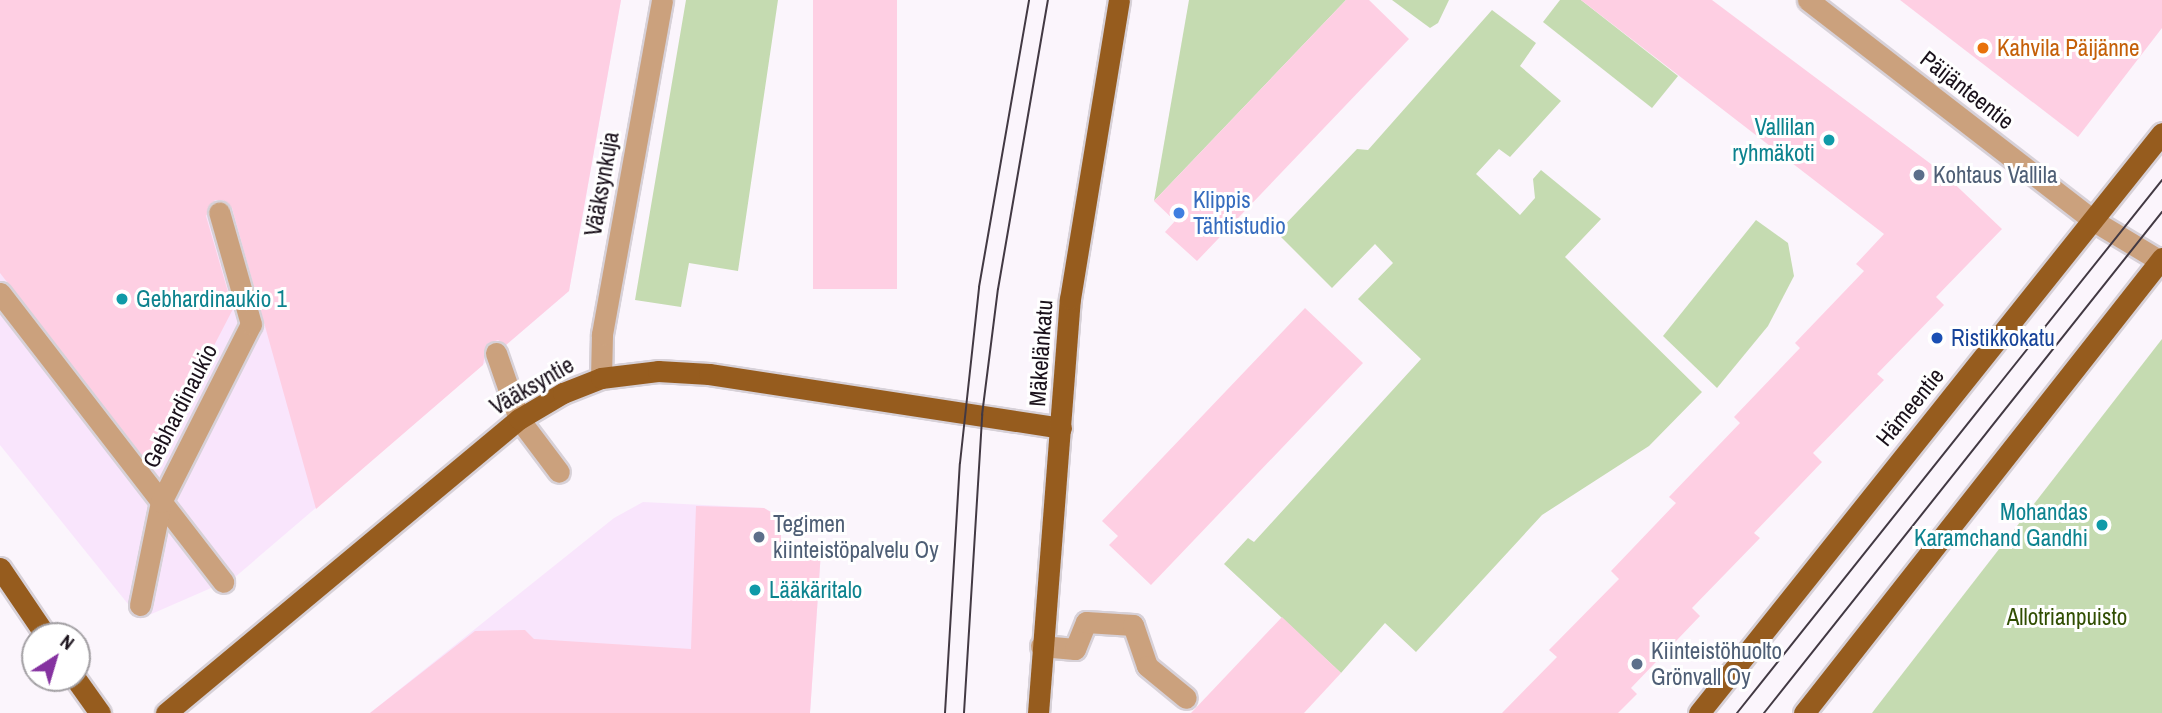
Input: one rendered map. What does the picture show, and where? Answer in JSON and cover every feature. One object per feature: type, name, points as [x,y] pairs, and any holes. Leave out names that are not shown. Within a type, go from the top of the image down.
[{"type":"main road","name":"Mäkelänkatu","points":[[1038,713],[1041,646],[1070,299],[1119,0]]},
{"type":"main road","name":"Hämeentie","points":[[1699,713],[2162,133]]},
{"type":"main road","points":[[1804,713],[2161,261]]},
{"type":"main road","name":"Vääksyntie","points":[[166,713],[519,419],[563,393],[601,378],[657,370],[709,374],[1061,428]]},
{"type":"main road","points":[[0,568],[37,622]]},
{"type":"main road","points":[[85,692],[100,713]]},
{"type":"street","name":"Vääksynkuja","points":[[601,378],[602,334],[662,0]]},
{"type":"street","name":"Päijänteentie","points":[[1808,0],[2094,221]]},
{"type":"street","name":"Gebhardinaukio","points":[[140,605],[161,502],[251,324],[219,212]]},
{"type":"street","points":[[2094,221],[2161,261]]},
{"type":"street","name":"Gebhardinaukio","points":[[0,293],[223,582]]},
{"type":"street","points":[[496,353],[519,419],[559,472]]},
{"type":"street","points":[[1041,646],[1075,649],[1086,622],[1133,625],[1147,666],[1186,698]]},
{"type":"shaded area","points":[[0,0],[621,0],[569,291],[234,578],[140,619],[0,445]]},
{"type":"shaded area","name":"Lääkäritalo","points":[[643,502],[764,508],[781,518],[781,548],[821,551],[810,713],[370,713],[614,518]]},
{"type":"green space","points":[[686,0],[778,0],[738,271],[689,263],[681,307],[635,300]]},
{"type":"green space","points":[[1189,0],[1346,0],[1154,201]]},
{"type":"green space","points":[[1392,0],[1449,0],[1438,23],[1430,28]]},
{"type":"green space","points":[[1560,0],[1581,0],[1678,76],[1652,108],[1543,22]]},
{"type":"green space","points":[[1492,10],[1536,43],[1520,66],[1561,101],[1510,157],[1499,149],[1476,174],[1520,215],[1535,198],[1533,179],[1541,170],[1601,219],[1565,257],[1702,392],[1649,446],[1542,515],[1416,652],[1385,623],[1341,673],[1224,564],[1248,538],[1254,542],[1421,359],[1358,299],[1393,263],[1375,244],[1332,288],[1277,233],[1357,149],[1368,150]]},
{"type":"green space","points":[[1756,220],[1788,243],[1794,276],[1768,326],[1717,388],[1663,336]]},
{"type":"green space","name":"Allotrianpuisto","points":[[2162,339],[2162,713],[1872,713],[1875,709]]},
{"type":"building","points":[[0,0],[621,0],[569,291],[506,345],[498,340],[487,344],[483,365],[316,509],[232,208],[223,200],[215,200],[206,216],[233,309],[151,467],[0,273]]},
{"type":"building","points":[[813,0],[897,0],[897,289],[813,289]]},
{"type":"building","points":[[1346,0],[1369,0],[1409,39],[1197,261],[1165,232],[1175,221],[1154,201]]},
{"type":"building","points":[[1581,0],[1712,0],[1943,173],[2002,229],[1936,297],[1944,305],[1877,374],[1884,380],[1813,453],[1822,462],[1754,533],[1760,538],[1692,608],[1700,616],[1631,688],[1637,694],[1618,713],[1502,713],[1557,657],[1549,650],[1619,579],[1611,571],[1676,503],[1669,497],[1740,423],[1734,417],[1800,348],[1795,343],[1864,271],[1856,264],[1884,234]]},
{"type":"building","points":[[1900,0],[2162,0],[2162,28],[2078,137]]},
{"type":"building","points":[[1305,308],[1363,363],[1151,585],[1109,545],[1118,536],[1102,521]]},
{"type":"building","name":"Lääkäritalo","points":[[696,506],[764,508],[781,518],[781,548],[821,551],[810,713],[370,713],[475,631],[525,630],[534,639],[691,649]]},
{"type":"building","points":[[1282,617],[1341,673],[1304,713],[1191,713]]},
{"type":"tram line","points":[[945,713],[960,463],[979,287],[1029,0]]},
{"type":"tram line","points":[[964,713],[982,415],[998,289],[1048,0]]},
{"type":"tram line","points":[[1737,713],[2162,180]]},
{"type":"tram line","points":[[1764,713],[2162,212]]},
{"type":"place","name":"Kahvila Päijänne","points":[[1983,48]]},
{"type":"place","name":"Vallilan ryhmäkoti","points":[[1829,140]]},
{"type":"place","name":"Kohtaus Vallila","points":[[1919,175]]},
{"type":"place","name":"Klippis Tähtistudio","points":[[1179,213]]},
{"type":"place","name":"Gebhardinaukio 1","points":[[122,299]]},
{"type":"place","name":"Ristikkokatu","points":[[1937,338]]},
{"type":"place","name":"Mohandas Karamchand Gandhi","points":[[2102,525]]},
{"type":"place","name":"Tegimen kiinteistöpalvelu Oy","points":[[759,537]]},
{"type":"place","name":"Lääkäritalo","points":[[755,590]]},
{"type":"place","name":"Kiinteistöhuolto Grönvall Oy","points":[[1637,664]]}]
